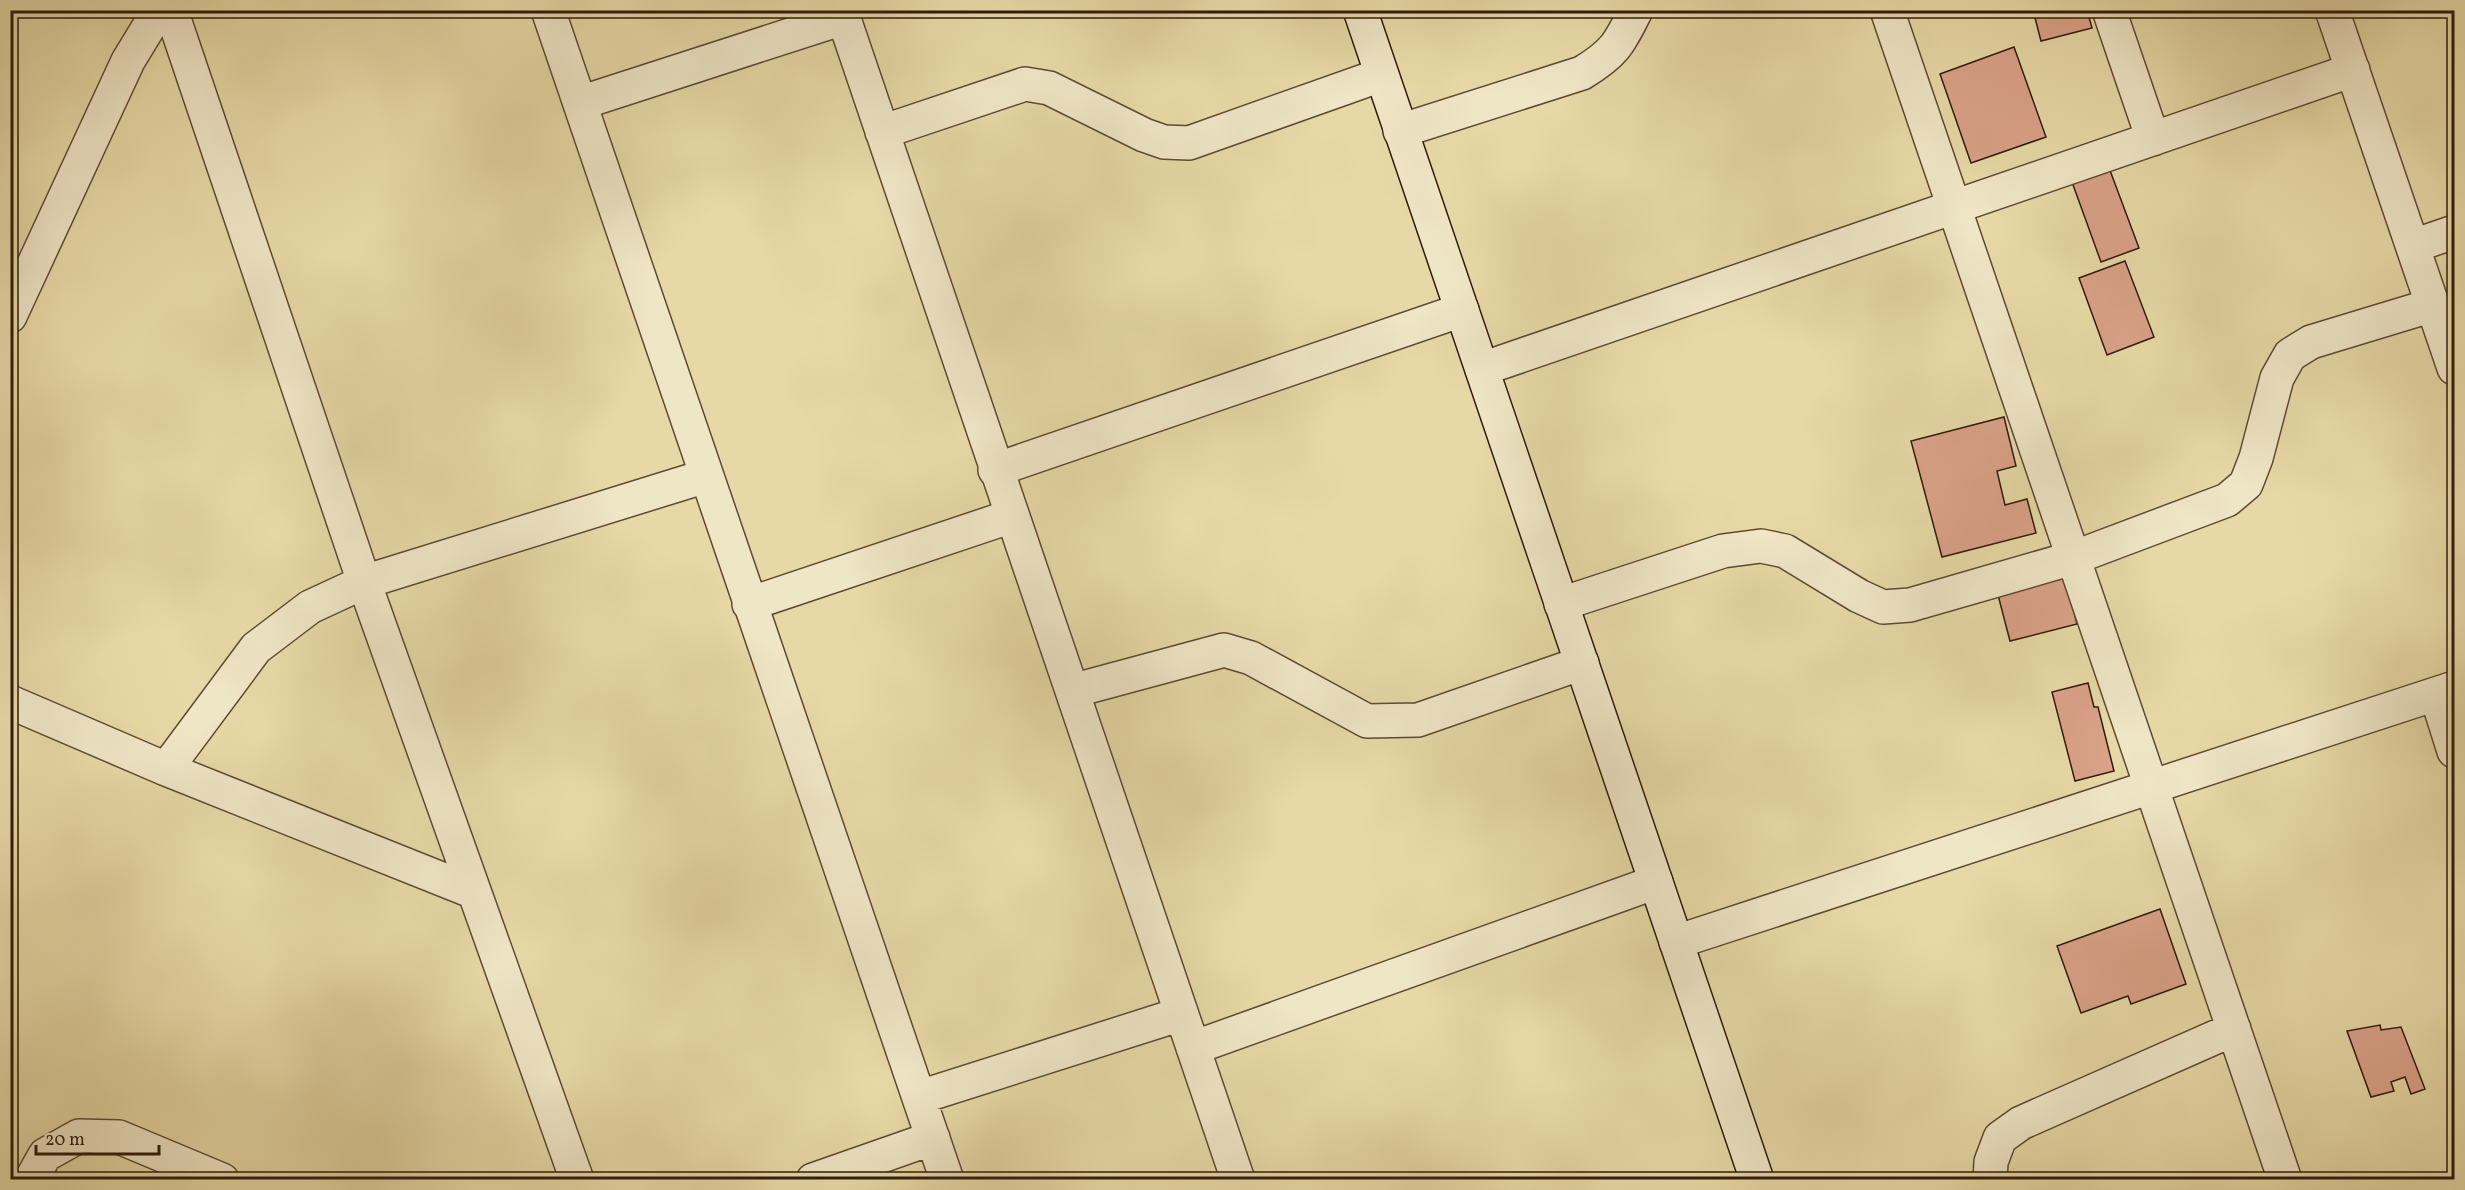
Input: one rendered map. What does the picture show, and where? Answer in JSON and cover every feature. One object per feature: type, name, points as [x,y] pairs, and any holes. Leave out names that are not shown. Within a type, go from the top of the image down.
[{"type":"street","points":[[11,312],[128,61],[159,10]]},
{"type":"street","points":[[171,10],[364,582],[577,1179]]},
{"type":"street","points":[[548,10],[947,1179]]},
{"type":"street","points":[[1360,10],[1756,1179]]},
{"type":"street","points":[[1400,131],[1582,73],[1607,58],[1622,38],[1636,10]]},
{"type":"street","points":[[1887,10],[2285,1179]]},
{"type":"street","points":[[2109,10],[2153,139]]},
{"type":"street","points":[[2332,10],[2454,368]]},
{"type":"street","points":[[580,104],[842,14],[995,470],[1238,1179]]},
{"type":"street","points":[[1482,369],[2353,70]]},
{"type":"street","points":[[882,132],[1025,84],[1049,88],[1144,135],[1164,142],[1189,143],[1382,75]]},
{"type":"street","points":[[2413,246],[2454,232]]},
{"type":"street","points":[[1561,604],[1723,551],[1761,546],[1785,551],[1859,596],[1883,607],[1910,605],[2073,558],[2227,500],[2246,484],[2256,458],[2277,378],[2290,355],[2311,342],[2433,305]]},
{"type":"street","points":[[995,470],[1462,310]]},
{"type":"street","points":[[166,769],[256,648],[310,607],[364,582],[706,476]]},
{"type":"street","points":[[749,604],[1012,516]]},
{"type":"street","points":[[1072,691],[1224,650],[1251,658],[1367,721],[1391,722],[1418,720],[1582,663]]},
{"type":"street","points":[[1676,942],[2445,691],[2454,751]]},
{"type":"street","points":[[10,702],[166,769],[474,892]]},
{"type":"street","points":[[1193,1048],[1656,882]]},
{"type":"street","points":[[920,1097],[1181,1014]]},
{"type":"street","points":[[1990,1179],[1991,1162],[2000,1138],[2021,1124],[2234,1029]]},
{"type":"street","points":[[32,1179],[45,1155],[79,1136],[119,1137],[222,1179]]},
{"type":"street","points":[[813,1179],[933,1138]]},
{"type":"building","points":[[2033,10],[2087,10],[2092,28],[2041,41]]},
{"type":"building","points":[[2014,47],[2046,137],[1971,163],[1940,74]]},
{"type":"building","points":[[2105,157],[2139,248],[2101,262],[2068,171]]},
{"type":"building","points":[[2125,261],[2154,337],[2107,355],[2079,278]]},
{"type":"building","points":[[2004,417],[2016,466],[1997,471],[2005,505],[2027,499],[2036,533],[1942,557],[1911,441]]},
{"type":"building","points":[[2065,577],[2077,624],[2010,641],[1998,595]]},
{"type":"building","points":[[2088,683],[2094,707],[2098,707],[2114,771],[2075,781],[2052,692]]},
{"type":"building","points":[[2160,909],[2186,984],[2131,1004],[2128,996],[2081,1013],[2057,946]]},
{"type":"building","points":[[2380,1025],[2381,1030],[2401,1027],[2425,1089],[2411,1094],[2405,1077],[2391,1082],[2394,1091],[2371,1097],[2347,1031]]}]
